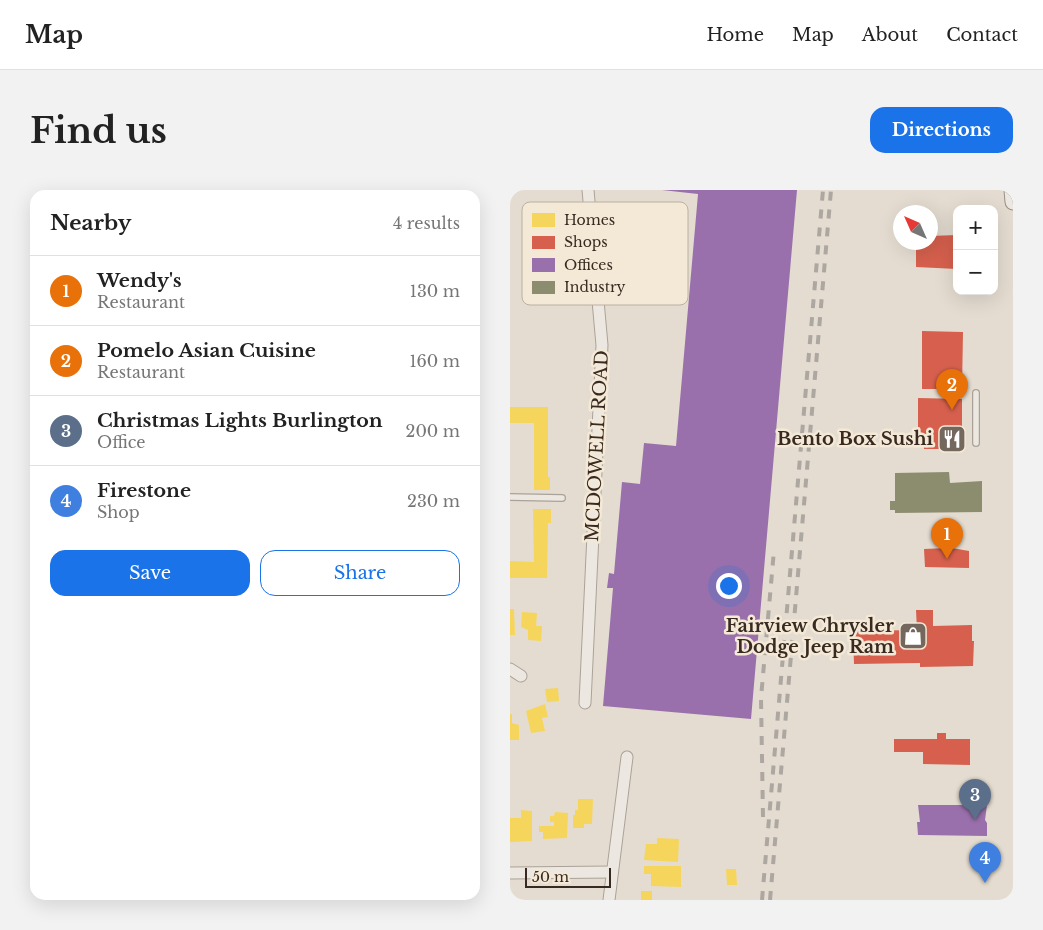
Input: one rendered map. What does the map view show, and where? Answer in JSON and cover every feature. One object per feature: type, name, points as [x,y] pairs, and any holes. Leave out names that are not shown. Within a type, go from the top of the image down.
[{"type":"main road","points":[[1012,190],[1013,202]]},
{"type":"street","name":"MCDOWELL ROAD","points":[[585,703],[602,345],[598,305]]},
{"type":"street","points":[[510,669],[521,676]]},
{"type":"street","points":[[609,900],[626,757]]},
{"type":"street","points":[[510,872],[612,872]]},
{"type":"lane","points":[[976,393],[976,443]]},
{"type":"lane","points":[[510,497],[562,498]]},
{"type":"building: Homes","points":[[510,407],[548,407],[548,477],[550,477],[550,490],[534,490],[534,423],[510,423]]},
{"type":"building: Homes","points":[[533,509],[551,509],[551,523],[548,523],[547,578],[510,578],[510,561],[534,562]]},
{"type":"building: Homes","points":[[510,609],[514,609],[515,635],[510,635]]},
{"type":"building: Homes","points":[[522,612],[537,613],[536,626],[542,626],[541,641],[528,640],[528,630],[521,627]]},
{"type":"building: Homes","points":[[558,688],[559,701],[547,702],[545,689]]},
{"type":"building: Homes","points":[[545,704],[548,717],[542,718],[545,731],[531,733],[526,711]]},
{"type":"building: Homes","points":[[510,714],[512,714],[512,723],[519,725],[519,740],[510,740]]},
{"type":"building: Homes","points":[[578,799],[593,799],[592,824],[584,824],[584,828],[573,828],[573,815],[575,815],[575,810],[578,810]]},
{"type":"building: Homes","points":[[521,810],[532,811],[532,841],[510,842],[510,818],[521,818]]},
{"type":"building: Homes","points":[[555,812],[568,813],[567,838],[543,839],[543,832],[539,832],[539,826],[554,826],[554,822],[550,822],[550,816],[554,816]]},
{"type":"building: Homes","points":[[657,838],[679,839],[678,862],[644,860],[646,844],[657,844]]},
{"type":"building: Homes","points":[[644,866],[681,866],[681,887],[651,886],[651,874],[644,874]]},
{"type":"building: Homes","points":[[726,869],[736,869],[737,885],[727,885]]},
{"type":"building: Homes","points":[[641,891],[652,891],[652,900],[641,900]]},
{"type":"building: Shops","points":[[953,235],[953,269],[916,267],[916,250],[938,250],[938,236]]},
{"type":"building: Shops","points":[[922,331],[963,332],[962,389],[922,389]]},
{"type":"building: Shops","points":[[918,398],[962,399],[962,449],[924,449],[924,437],[920,437],[918,430]]},
{"type":"building: Shops","points":[[947,548],[947,551],[952,551],[952,548],[969,551],[969,568],[925,567],[924,549]]},
{"type":"building: Shops","name":"Fairview Chrysler Dodge Jeep Ram","points":[[916,610],[933,610],[933,626],[972,625],[972,641],[974,641],[973,666],[920,667],[920,663],[854,664],[853,631],[917,630]]},
{"type":"building: Shops","points":[[937,733],[946,733],[946,739],[970,739],[970,765],[923,764],[923,752],[894,752],[894,739],[937,739]]},
{"type":"building: Offices","points":[[662,190],[797,190],[751,719],[603,706],[613,588],[607,588],[609,573],[614,574],[622,482],[640,484],[644,443],[676,446],[698,194]]},
{"type":"building: Offices","points":[[918,805],[987,805],[985,820],[987,823],[987,836],[918,835],[917,822],[920,822]]},
{"type":"building: Industry","points":[[949,472],[950,483],[982,481],[982,512],[895,513],[895,510],[890,510],[890,501],[895,501],[895,473]]},
{"type":"railway","points":[[762,900],[823,190]]},
{"type":"railway","points":[[770,900],[831,190]]},
{"type":"railway","points":[[763,817],[761,698],[774,550]]},
{"type":"place","name":"Pomelo Asian Cuisine","points":[[952,410]]},
{"type":"place","name":"Bento Box Sushi","points":[[952,439]]},
{"type":"place","name":"Wendy's","points":[[947,559]]},
{"type":"place","name":"Fairview Chrysler Dodge Jeep Ram","points":[[913,636]]},
{"type":"place","name":"Christmas Lights Burlington","points":[[975,820]]},
{"type":"place","name":"Firestone","points":[[985,883]]}]
